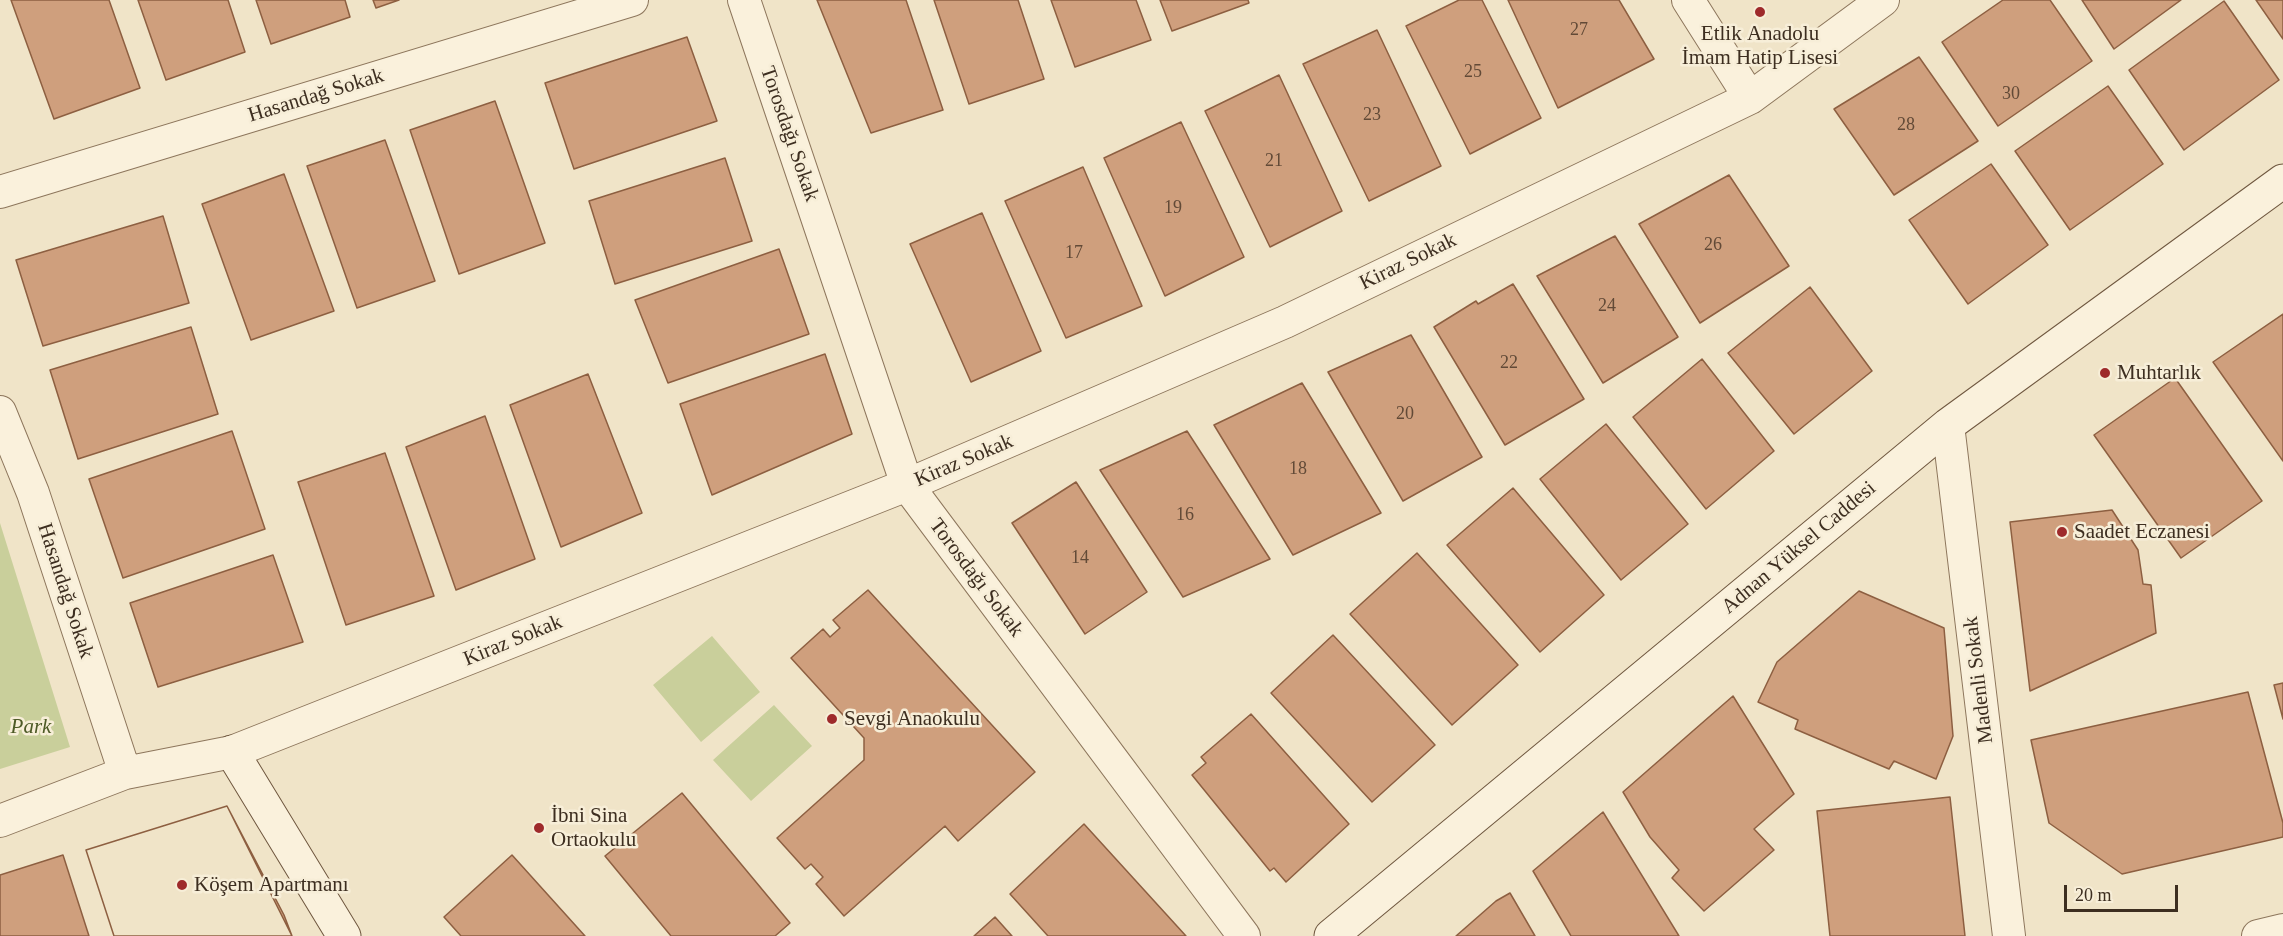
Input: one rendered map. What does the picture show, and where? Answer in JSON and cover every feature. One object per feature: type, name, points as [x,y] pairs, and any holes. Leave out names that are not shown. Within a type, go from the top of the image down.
[{"type":"street","name":"Hasandağ Sokak","points":[[1,189],[632,0]]},
{"type":"street","name":"Torosdağı Sokak","points":[[744,0],[907,485],[1244,936]]},
{"type":"street","points":[[1688,0],[1750,98]]},
{"type":"street","name":"Kiraz Sokak","points":[[0,821],[125,773],[232,752],[907,485],[1285,322],[1750,98],[1883,0]]},
{"type":"street","name":"Adnan Yüksel Caddesi","points":[[1331,936],[1948,425],[2283,181]]},
{"type":"street","name":"Hasandağ Sokak","points":[[0,412],[33,493],[125,773]]},
{"type":"street","name":"Madenli Sokak","points":[[1948,425],[2009,936]]},
{"type":"street","points":[[232,752],[344,936]]},
{"type":"street","points":[[2258,936],[2283,930]]},
{"type":"green space","name":"Park","points":[[0,523],[70,747],[0,769]]},
{"type":"green space","points":[[712,636],[760,692],[701,742],[653,685]]},
{"type":"green space","points":[[774,705],[812,746],[751,801],[713,760]]},
{"type":"building","points":[[11,0],[109,0],[140,88],[54,119]]},
{"type":"building","points":[[138,0],[228,0],[245,52],[166,80]]},
{"type":"building","points":[[256,0],[345,0],[350,17],[271,44]]},
{"type":"building","points":[[373,0],[399,0],[376,8]]},
{"type":"building","points":[[817,0],[906,0],[943,110],[871,133]]},
{"type":"building","points":[[934,0],[1018,0],[1044,79],[969,104]]},
{"type":"building","points":[[1051,0],[1136,0],[1151,40],[1075,67]]},
{"type":"building","points":[[1160,0],[1248,0],[1249,3],[1172,31]]},
{"type":"building","points":[[1459,0],[1482,0],[1541,118],[1470,154],[1406,26]]},
{"type":"building","points":[[1508,0],[1619,0],[1654,59],[1558,108]]},
{"type":"building","points":[[2003,0],[2050,0],[2092,61],[1998,126],[1942,42]]},
{"type":"building","points":[[2082,0],[2181,0],[2114,49]]},
{"type":"building","points":[[2256,0],[2283,0],[2283,39]]},
{"type":"building","points":[[2224,1],[2279,80],[2184,150],[2129,70]]},
{"type":"building","points":[[1377,30],[1441,166],[1369,201],[1303,64]]},
{"type":"building","points":[[687,37],[717,121],[574,169],[545,83]]},
{"type":"building","points":[[1919,57],[1978,141],[1894,195],[1834,109]]},
{"type":"building","points":[[1279,75],[1342,211],[1270,247],[1205,111]]},
{"type":"building","points":[[2108,86],[2163,164],[2070,230],[2015,151]]},
{"type":"building","points":[[495,101],[545,243],[459,274],[410,130]]},
{"type":"building","points":[[1181,122],[1244,257],[1165,296],[1104,158]]},
{"type":"building","points":[[385,140],[435,281],[357,308],[307,166]]},
{"type":"building","points":[[725,158],[752,241],[615,284],[589,201]]},
{"type":"building","points":[[1991,164],[2048,245],[1968,304],[1909,220]]},
{"type":"building","points":[[1083,167],[1142,306],[1066,338],[1005,201]]},
{"type":"building","points":[[284,174],[334,311],[251,340],[202,204]]},
{"type":"building","points":[[1729,175],[1789,266],[1700,323],[1639,224]]},
{"type":"building","points":[[982,213],[1041,351],[971,382],[910,244]]},
{"type":"building","points":[[163,216],[189,303],[43,346],[16,260]]},
{"type":"building","points":[[1615,236],[1678,337],[1603,383],[1537,276]]},
{"type":"building","points":[[779,249],[809,334],[668,383],[635,300]]},
{"type":"building","points":[[1513,284],[1584,399],[1505,445],[1434,327],[1476,301],[1478,304]]},
{"type":"building","points":[[1810,287],[1872,371],[1794,434],[1728,353]]},
{"type":"building","points":[[2283,314],[2283,461],[2213,362]]},
{"type":"building","points":[[191,327],[218,414],[78,459],[50,370]]},
{"type":"building","points":[[1411,335],[1482,457],[1403,501],[1328,372]]},
{"type":"building","points":[[825,354],[852,434],[712,495],[680,404]]},
{"type":"building","points":[[1702,359],[1774,451],[1706,509],[1633,417]]},
{"type":"building","points":[[588,374],[642,513],[561,547],[510,405]]},
{"type":"building","points":[[2175,378],[2262,501],[2181,558],[2094,435]]},
{"type":"building","points":[[1302,383],[1381,513],[1293,555],[1214,425]]},
{"type":"building","points":[[485,416],[535,559],[456,590],[406,447]]},
{"type":"building","points":[[1606,424],[1688,524],[1621,580],[1540,479]]},
{"type":"building","points":[[232,431],[265,529],[123,578],[89,479]]},
{"type":"building","points":[[1187,431],[1270,559],[1183,597],[1100,470]]},
{"type":"building","points":[[385,453],[434,596],[346,625],[298,482]]},
{"type":"building","points":[[1076,482],[1147,592],[1085,634],[1012,523]]},
{"type":"building","points":[[1513,488],[1604,595],[1540,652],[1447,545]]},
{"type":"building","points":[[2112,510],[2138,550],[2143,584],[2151,585],[2156,633],[2030,691],[2010,522]]},
{"type":"building","points":[[1417,553],[1518,665],[1452,725],[1350,614]]},
{"type":"building","points":[[273,555],[303,642],[158,687],[130,603]]},
{"type":"building","points":[[868,590],[1035,772],[958,841],[945,826],[844,916],[816,884],[823,877],[811,864],[805,869],[777,838],[864,760],[864,738],[791,658],[823,629],[830,637],[840,628],[833,620]]},
{"type":"building","points":[[1859,591],[1944,628],[1953,736],[1936,779],[1894,761],[1889,769],[1795,729],[1798,720],[1758,702],[1777,662]]},
{"type":"building","points":[[1333,635],[1435,745],[1372,802],[1271,693]]},
{"type":"building","points":[[2283,683],[2283,719],[2274,685]]},
{"type":"building","points":[[2248,692],[2283,823],[2283,837],[2122,874],[2049,823],[2031,740]]},
{"type":"building","points":[[1733,696],[1794,794],[1754,829],[1774,850],[1704,911],[1672,878],[1679,870],[1650,837],[1623,792]]},
{"type":"building","points":[[1251,714],[1349,824],[1286,882],[1274,868],[1270,871],[1192,775],[1206,763],[1201,757]]},
{"type":"building","points":[[682,793],[790,923],[775,936],[671,936],[605,856]]},
{"type":"building","points":[[1950,797],[1965,936],[1830,936],[1817,811]]},
{"type":"building","name":"Köşem Apartmanı","points":[[227,806],[284,915],[292,936],[114,936],[86,850]]},
{"type":"building","name":"Köşem Apartmanı","points":[[227,806],[292,936],[114,936],[86,850]]},
{"type":"building","points":[[1603,812],[1679,936],[1571,936],[1533,871]]},
{"type":"building","points":[[1084,824],[1186,936],[1048,936],[1010,894]]},
{"type":"building","points":[[63,855],[89,936],[0,936],[0,875]]},
{"type":"building","points":[[512,855],[585,936],[461,936],[444,917]]},
{"type":"building","points":[[1510,893],[1535,936],[1456,936],[1496,901]]},
{"type":"building","points":[[995,917],[1012,936],[974,936]]},
{"type":"place","name":"Etlik Anadolu İmam Hatip Lisesi","points":[[1760,12]]},
{"type":"place","name":"Muhtarlık","points":[[2105,373]]},
{"type":"place","name":"Saadet Eczanesi","points":[[2062,532]]},
{"type":"place","name":"Sevgi Anaokulu","points":[[832,719]]},
{"type":"place","name":"İbni Sina Ortaokulu","points":[[539,828]]},
{"type":"place","name":"Köşem Apartmanı","points":[[182,885]]}]
